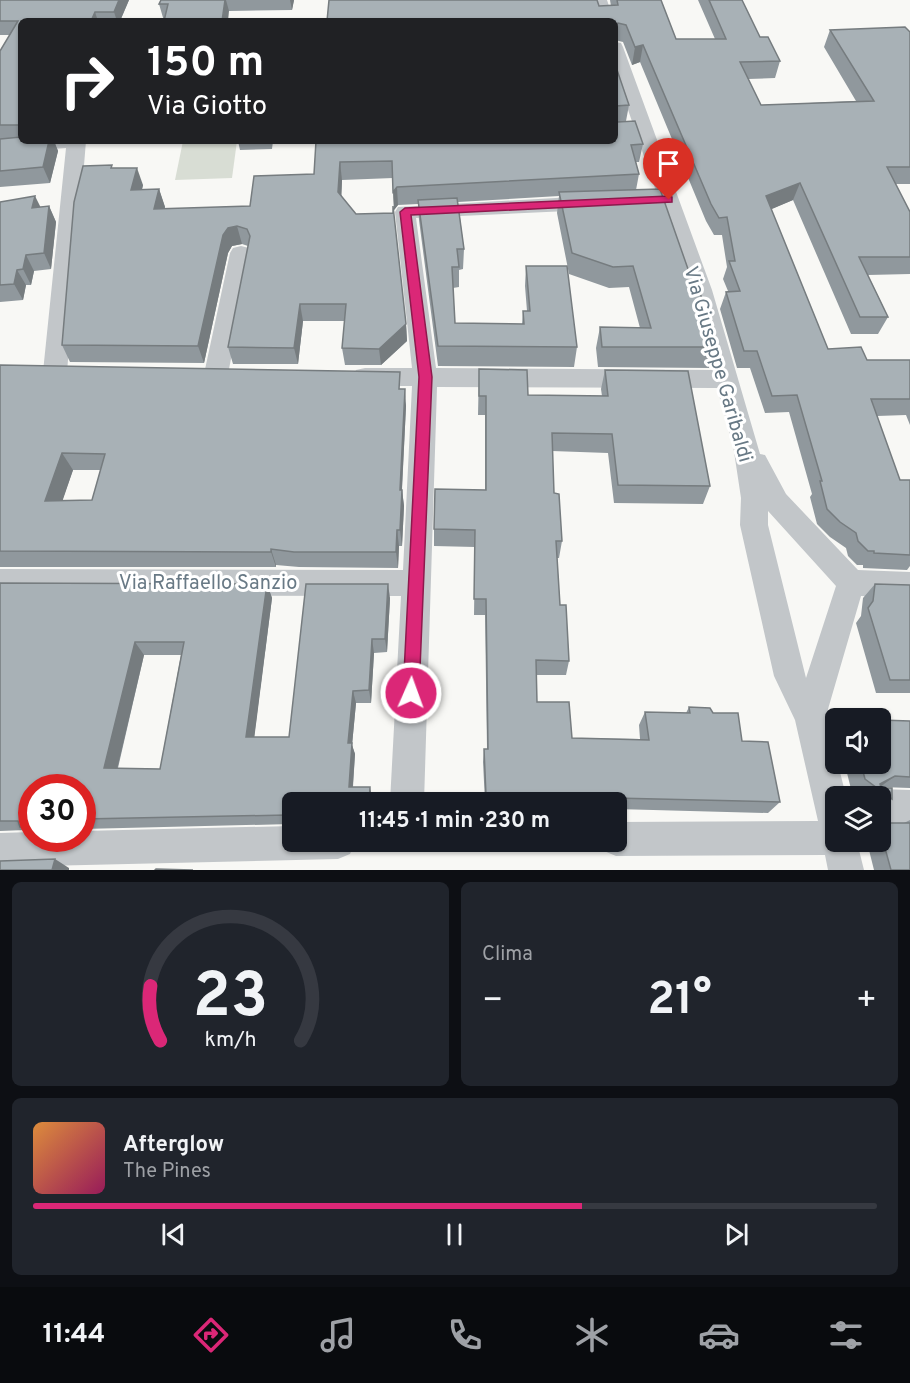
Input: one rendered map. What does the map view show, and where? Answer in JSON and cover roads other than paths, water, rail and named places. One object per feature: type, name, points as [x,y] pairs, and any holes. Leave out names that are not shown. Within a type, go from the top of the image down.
[{"type":"street","points":[[599,0],[605,18]]},
{"type":"street","name":"Via Giuseppe Garibaldi","points":[[620,75],[634,130],[657,200],[701,290],[746,445],[754,498],[754,525],[789,676],[810,716],[827,786]]},
{"type":"street","points":[[55,372],[76,144]]},
{"type":"street","points":[[407,792],[425,377],[405,212],[609,202]]},
{"type":"street","points":[[216,374],[241,253]]},
{"type":"street","points":[[344,376],[725,378]]},
{"type":"street","points":[[746,445],[776,502],[851,582],[910,585]]},
{"type":"street","name":"Via Raffaello Sanzio","points":[[0,582],[415,583]]},
{"type":"street","points":[[810,716],[851,582]]},
{"type":"street","points":[[891,806],[910,807]]},
{"type":"street","points":[[627,839],[825,838]]},
{"type":"street","points":[[0,850],[282,843]]},
{"type":"street","points":[[842,852],[846,870]]}]
